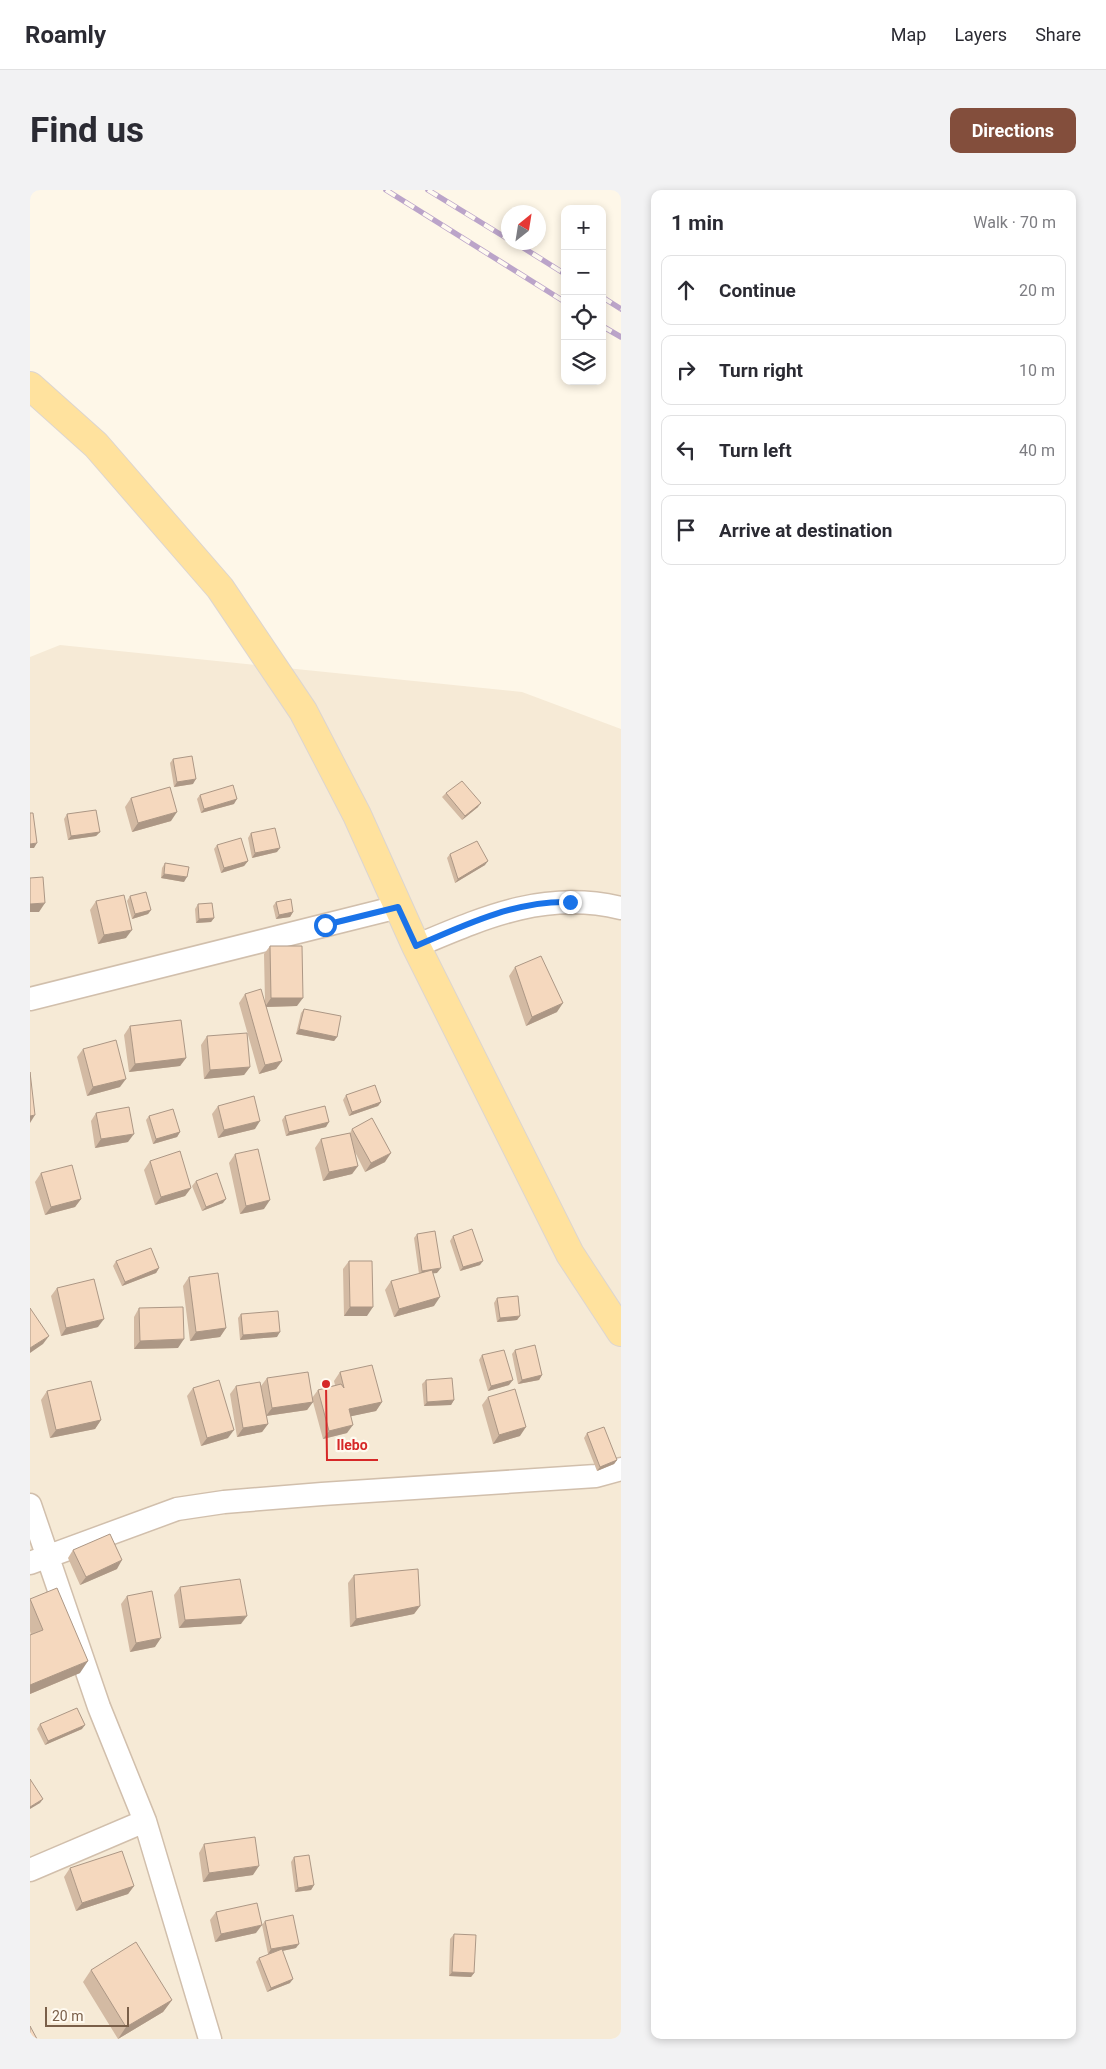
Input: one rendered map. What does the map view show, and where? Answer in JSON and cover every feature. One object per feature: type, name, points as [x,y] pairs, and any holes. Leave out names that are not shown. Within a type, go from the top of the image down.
[{"type":"main road","points":[[30,386],[96,445],[220,588],[303,711],[357,815],[416,946],[570,1254],[621,1332]]},
{"type":"street","points":[[416,946],[514,908],[555,902],[601,904],[621,908]]},
{"type":"street","points":[[30,999],[398,907]]},
{"type":"street","points":[[38,1559],[177,1509],[332,1493],[596,1476],[621,1469]]},
{"type":"street","points":[[30,1505],[38,1559],[144,1821],[210,2039]]},
{"type":"street","points":[[30,1870],[144,1821]]},
{"type":"shaded area","points":[[60,645],[522,692],[621,729],[621,2039],[30,2039],[30,657]]},
{"type":"building","points":[[192,756],[196,779],[177,782],[173,759]]},
{"type":"building","points":[[462,781],[481,803],[465,816],[446,793]]},
{"type":"building","points":[[233,785],[237,799],[204,809],[200,795]]},
{"type":"building","points":[[170,787],[177,812],[138,823],[131,798]]},
{"type":"building","points":[[96,810],[100,832],[71,836],[67,814]]},
{"type":"building","points":[[30,813],[33,813],[37,843],[30,844]]},
{"type":"building","points":[[275,828],[280,848],[255,853],[251,833]]},
{"type":"building","points":[[241,838],[248,861],[224,868],[217,845]]},
{"type":"building","points":[[477,841],[488,861],[458,879],[450,854]]},
{"type":"building","points":[[165,863],[189,867],[187,877],[164,874]]},
{"type":"building","points":[[43,877],[45,903],[30,904],[30,878]]},
{"type":"building","points":[[146,892],[151,910],[135,914],[130,896]]},
{"type":"building","points":[[124,895],[132,930],[104,935],[96,901]]},
{"type":"building","points":[[291,899],[293,912],[279,915],[276,902]]},
{"type":"building","points":[[212,903],[214,918],[199,919],[198,904]]},
{"type":"building","points":[[270,946],[302,946],[303,998],[271,998]]},
{"type":"building","points":[[541,956],[563,1003],[532,1017],[515,967]]},
{"type":"building","points":[[261,989],[282,1061],[265,1065],[245,994]]},
{"type":"building","points":[[304,1009],[341,1016],[337,1037],[299,1029]]},
{"type":"building","points":[[181,1020],[186,1058],[135,1064],[130,1026]]},
{"type":"building","points":[[247,1033],[250,1067],[210,1070],[207,1036]]},
{"type":"building","points":[[116,1040],[126,1079],[93,1087],[83,1049]]},
{"type":"building","points":[[30,1072],[35,1115],[30,1116]]},
{"type":"building","points":[[375,1085],[381,1102],[352,1112],[346,1095]]},
{"type":"building","points":[[254,1096],[260,1121],[224,1130],[218,1106]]},
{"type":"building","points":[[325,1106],[329,1122],[289,1132],[285,1116]]},
{"type":"building","points":[[129,1107],[134,1134],[101,1139],[96,1113]]},
{"type":"building","points":[[173,1109],[180,1132],[156,1139],[149,1116]]},
{"type":"building","points":[[372,1118],[391,1153],[371,1163],[352,1129]]},
{"type":"building","points":[[350,1133],[358,1166],[329,1172],[321,1139]]},
{"type":"building","points":[[258,1149],[270,1200],[246,1206],[235,1154]]},
{"type":"building","points":[[180,1151],[191,1188],[161,1197],[150,1161]]},
{"type":"building","points":[[72,1165],[81,1199],[51,1207],[41,1173]]},
{"type":"building","points":[[217,1173],[226,1199],[206,1207],[196,1181]]},
{"type":"building","points":[[472,1229],[483,1261],[463,1267],[453,1236]]},
{"type":"building","points":[[435,1231],[441,1268],[422,1271],[417,1234]]},
{"type":"building","points":[[151,1248],[159,1268],[125,1282],[116,1261]]},
{"type":"building","points":[[349,1261],[372,1261],[373,1307],[350,1307]]},
{"type":"building","points":[[432,1270],[440,1297],[399,1309],[391,1281]]},
{"type":"building","points":[[218,1273],[226,1328],[196,1332],[189,1277]]},
{"type":"building","points":[[94,1279],[104,1319],[66,1328],[57,1288]]},
{"type":"building","points":[[518,1296],[520,1316],[500,1318],[497,1298]]},
{"type":"building","points":[[183,1307],[184,1339],[140,1341],[139,1308]]},
{"type":"building","points":[[30,1308],[49,1336],[30,1348]]},
{"type":"building","points":[[278,1311],[280,1332],[243,1335],[241,1314]]},
{"type":"building","points":[[535,1345],[542,1375],[522,1380],[515,1350]]},
{"type":"building","points":[[504,1350],[513,1380],[491,1386],[482,1355]]},
{"type":"building","points":[[372,1365],[382,1402],[349,1409],[353,1425],[329,1431],[318,1390],[341,1384],[344,1388],[340,1372]]},
{"type":"building","points":[[308,1372],[313,1402],[272,1408],[267,1378]]},
{"type":"building","points":[[452,1378],[454,1400],[427,1402],[426,1380]]},
{"type":"building","points":[[219,1380],[234,1430],[207,1438],[193,1388]]},
{"type":"building","points":[[91,1381],[101,1420],[56,1430],[47,1391]]},
{"type":"building","points":[[260,1382],[268,1424],[243,1428],[236,1386]]},
{"type":"building","points":[[515,1389],[526,1427],[499,1435],[488,1397]]},
{"type":"building","points":[[604,1427],[617,1460],[600,1467],[587,1433]]},
{"type":"building","points":[[110,1534],[122,1560],[86,1577],[73,1550]]},
{"type":"building","points":[[418,1569],[420,1606],[356,1619],[354,1575]]},
{"type":"building","points":[[240,1579],[247,1616],[185,1620],[180,1587]]},
{"type":"building","points":[[57,1588],[88,1661],[30,1685],[30,1635],[43,1630],[30,1599]]},
{"type":"building","points":[[152,1591],[161,1638],[136,1643],[127,1596]]},
{"type":"building","points":[[77,1708],[85,1725],[48,1741],[40,1724]]},
{"type":"building","points":[[30,1779],[43,1799],[30,1807]]},
{"type":"building","points":[[255,1837],[259,1866],[209,1873],[204,1844]]},
{"type":"building","points":[[122,1851],[134,1886],[82,1903],[70,1868]]},
{"type":"building","points":[[309,1855],[314,1885],[298,1888],[294,1857]]},
{"type":"building","points":[[257,1903],[262,1925],[221,1934],[216,1912]]},
{"type":"building","points":[[293,1915],[299,1944],[271,1949],[265,1921]]},
{"type":"building","points":[[454,1934],[476,1935],[474,1973],[452,1972]]},
{"type":"building","points":[[136,1942],[172,2000],[126,2027],[91,1970]]},
{"type":"building","points":[[282,1949],[293,1979],[271,1988],[259,1958]]},
{"type":"building","points":[[30,2026],[37,2039],[30,2039]]},
{"type":"railway","points":[[386,190],[561,299]]},
{"type":"railway","points":[[428,190],[501,235]]},
{"type":"railway","points":[[527,250],[561,271]]},
{"type":"railway","points":[[606,300],[621,309]]},
{"type":"railway","points":[[606,328],[621,337]]},
{"type":"place","name":"Ilebo","points":[[326,1384]]},
{"type":"route","points":[[325,925],[398,907],[416,946],[514,908],[555,902],[570,902]]}]
